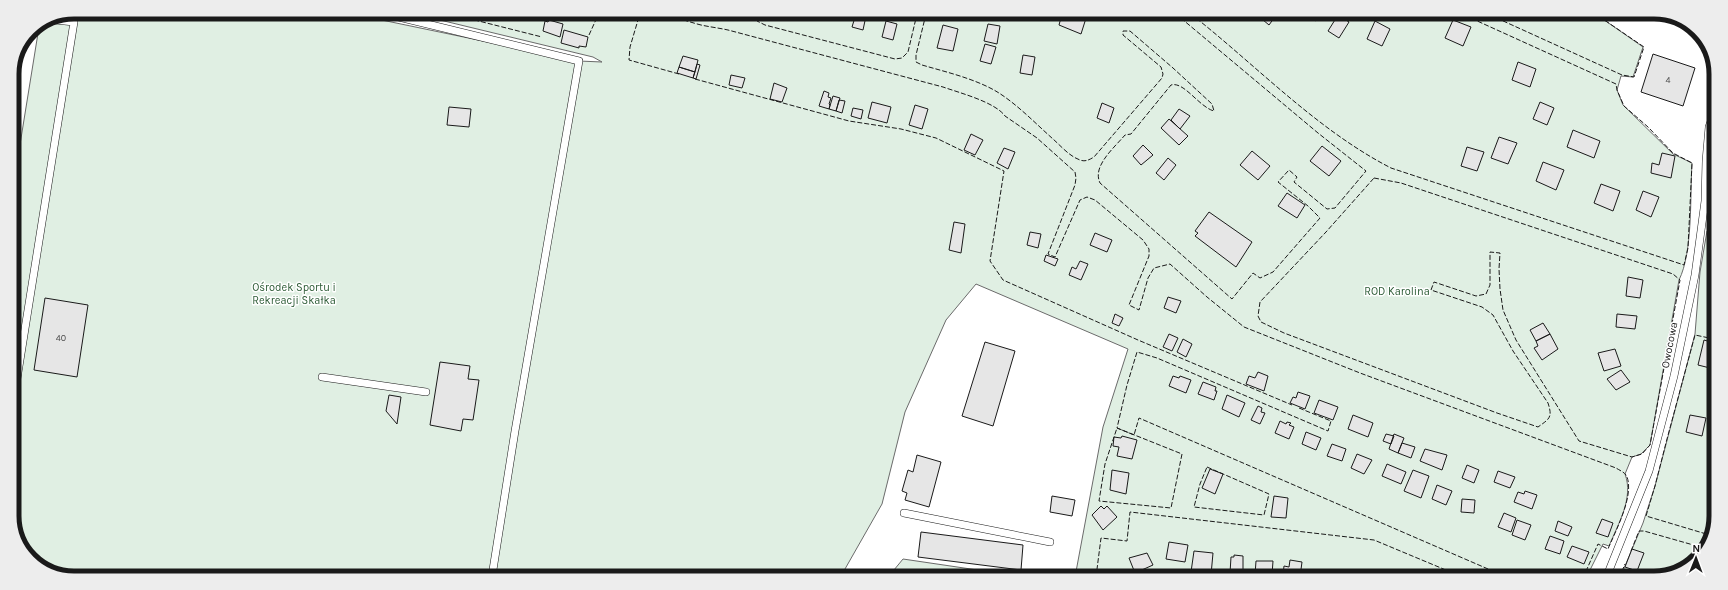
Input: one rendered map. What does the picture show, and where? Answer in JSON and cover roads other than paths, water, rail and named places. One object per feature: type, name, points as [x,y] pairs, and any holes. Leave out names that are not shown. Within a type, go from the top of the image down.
[{"type":"lane","points":[[407,19],[579,60],[515,431],[493,571]]},
{"type":"lane","points":[[19,366],[74,22],[61,21]]},
{"type":"lane","name":"Owocowa","points":[[1609,571],[1649,471],[1674,376],[1695,274],[1705,201],[1709,127]]},
{"type":"lane","points":[[322,377],[426,392]]},
{"type":"lane","points":[[904,513],[1050,542]]},
{"type":"park label","name":"ROD Karolina","points":[[1397,291]]},
{"type":"park label","name":"Ośrodek Sportu i Rekreacji Skałka","points":[[294,293]]}]
